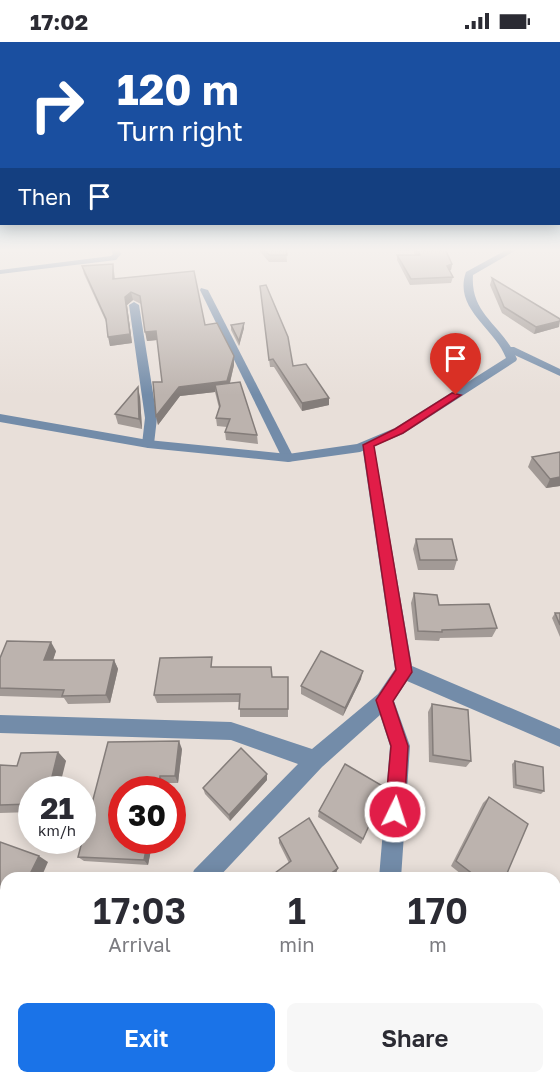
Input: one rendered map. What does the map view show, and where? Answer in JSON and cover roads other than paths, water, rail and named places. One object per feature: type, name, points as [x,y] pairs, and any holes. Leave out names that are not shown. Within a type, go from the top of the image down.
[{"type":"street","points":[[208,298],[288,458]]},
{"type":"street","points":[[469,298],[473,310],[510,349],[560,373]]},
{"type":"street","points":[[134,305],[151,418],[148,444]]},
{"type":"street","points":[[0,418],[148,444],[288,458],[360,448],[399,431],[512,359],[510,349]]},
{"type":"street","points":[[208,872],[315,760],[384,700],[404,672],[368,445]]},
{"type":"street","points":[[404,672],[560,738]]},
{"type":"street","points":[[384,700],[400,746],[390,872]]},
{"type":"street","points":[[0,724],[231,730],[315,760]]}]
